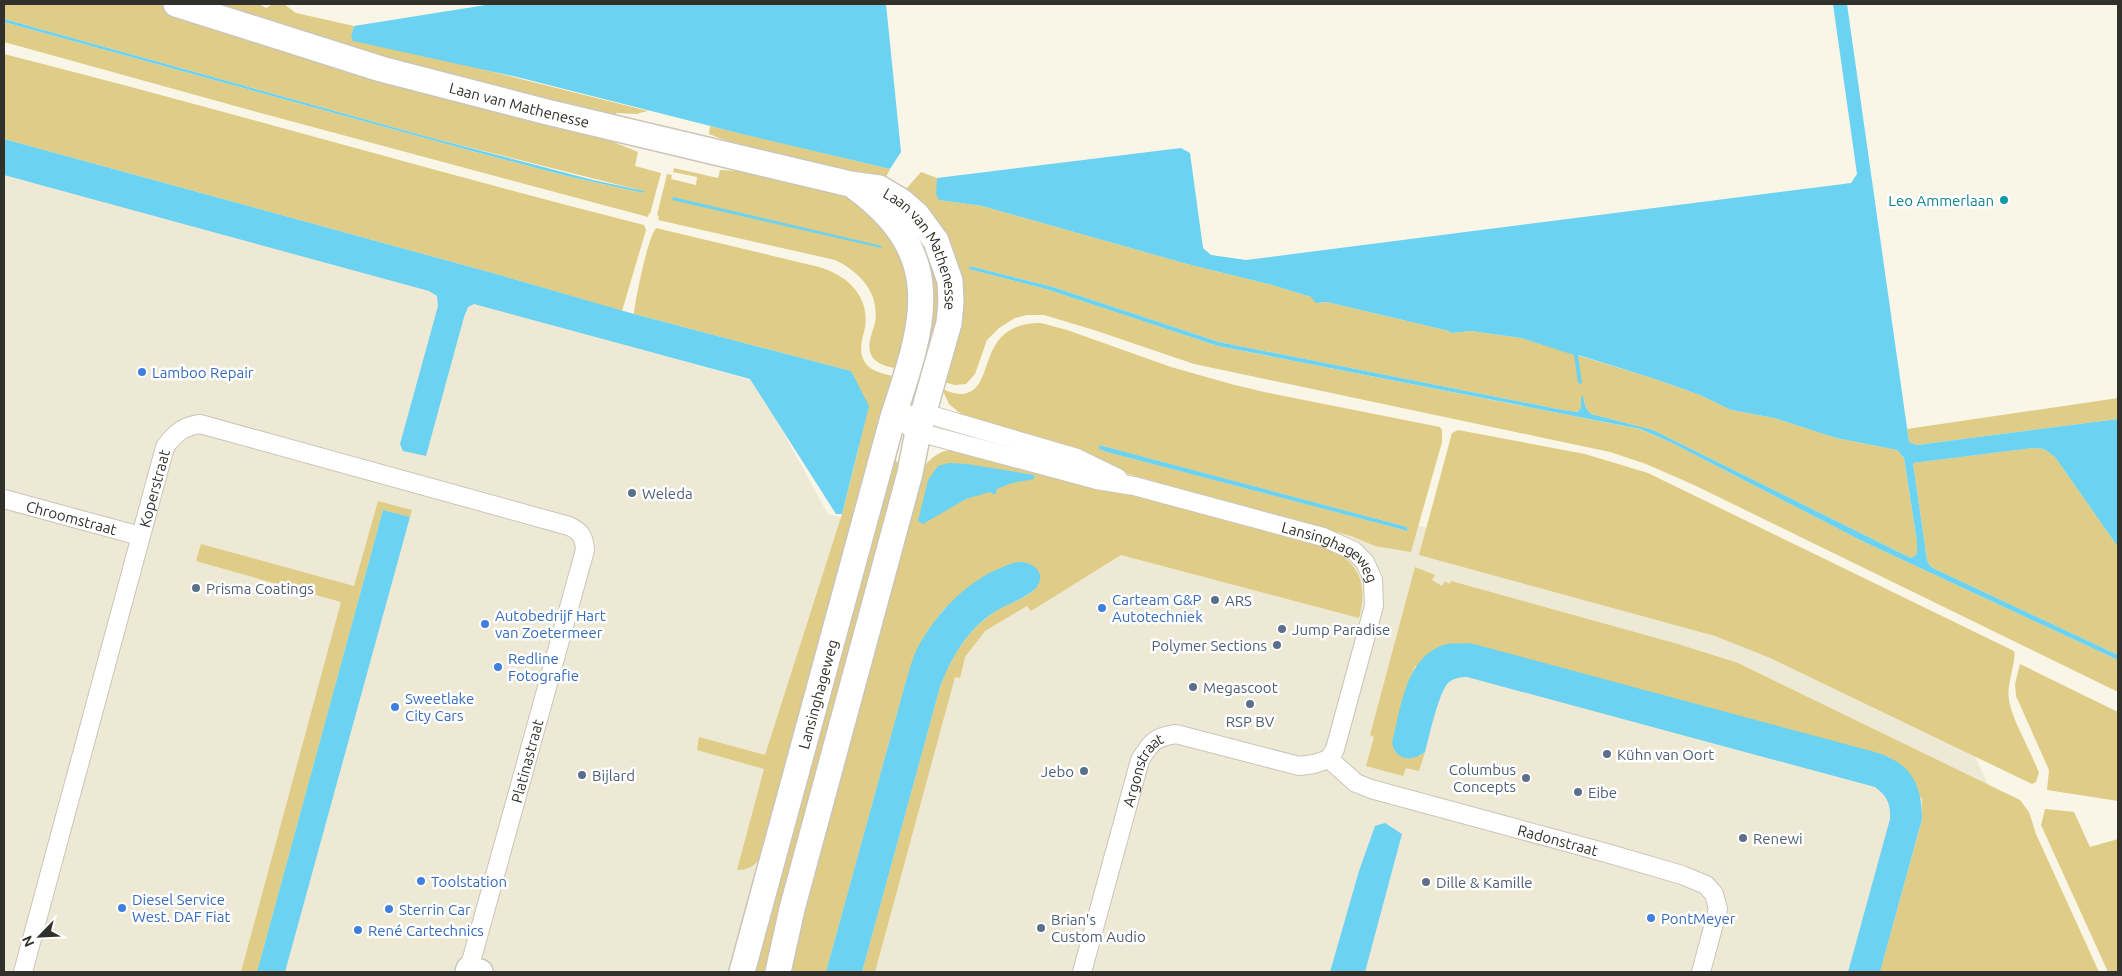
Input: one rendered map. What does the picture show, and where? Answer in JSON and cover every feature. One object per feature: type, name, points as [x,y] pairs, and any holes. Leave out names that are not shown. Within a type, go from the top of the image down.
[{"type":"street","name":"Laan van Mathenesse","points":[[186,5],[303,46],[381,69],[547,112],[850,184],[879,188],[901,201],[917,215],[936,240],[950,280],[949,324],[921,423]]},
{"type":"street","name":"Laan van Mathenesse","points":[[850,184],[888,216],[914,254],[921,284],[922,312],[906,376],[893,417]]},
{"type":"street","name":"Lansinghageweg","points":[[742,972],[893,417],[1077,458],[1134,486],[1323,536],[1344,544],[1354,551],[1364,562],[1373,580],[1374,606],[1335,749],[1329,759]]},
{"type":"street","name":"Lansinghageweg","points":[[778,972],[792,909],[910,473],[921,423]]},
{"type":"street","name":"Koperstraat","points":[[23,972],[165,447],[179,431],[189,426],[200,424],[569,526],[581,532],[585,550]]},
{"type":"street","name":"Chroomstraat","points":[[4,499],[140,536]]},
{"type":"street","name":"Platinastraat","points":[[473,971],[585,550]]},
{"type":"street","name":"Argonstraat","points":[[1082,972],[1140,760],[1150,744],[1161,736],[1176,734],[1299,766],[1329,759]]},
{"type":"street","name":"Radonstraat","points":[[1329,759],[1356,783],[1371,789],[1603,852],[1682,875],[1706,885],[1714,894],[1718,909],[1701,972]]},
{"type":"shaded area","points":[[4,4],[162,4],[198,18],[612,136],[611,141],[638,152],[635,166],[661,173],[650,214],[648,217],[4,42],[4,22],[483,154],[643,193],[643,191],[432,138],[4,19]]},
{"type":"shaded area","points":[[212,4],[259,4],[266,8],[273,4],[284,4],[296,13],[354,26],[351,36],[648,111],[638,114],[616,113],[615,118],[404,67]]},
{"type":"shaded area","points":[[4,54],[644,225],[646,230],[622,311],[489,272],[4,139]]},
{"type":"shaded area","points":[[710,126],[890,169],[883,183],[755,152],[709,134]]},
{"type":"shaded area","points":[[674,168],[718,178],[720,170],[760,172],[842,194],[858,202],[888,231],[907,265],[913,304],[900,370],[880,364],[872,356],[869,347],[875,323],[876,312],[874,302],[871,293],[860,277],[844,265],[835,260],[658,220],[659,216],[657,215],[667,174],[672,175],[671,179],[696,185],[697,177],[673,172]]},
{"type":"shaded area","points":[[921,172],[937,178],[939,200],[982,206],[1187,264],[1272,285],[1311,297],[1320,303],[1327,302],[1451,333],[1471,331],[1521,338],[1655,379],[1700,395],[1731,410],[1774,418],[1836,438],[1897,450],[1904,458],[1917,542],[1917,554],[1911,558],[1653,430],[1591,414],[1586,408],[1584,399],[1581,397],[1582,408],[1576,412],[1219,342],[1053,287],[970,266],[970,269],[1046,289],[1218,346],[1639,429],[1670,442],[1862,541],[2118,660],[2118,692],[1694,485],[1646,464],[1610,452],[1194,364],[1044,315],[1027,315],[1015,318],[999,328],[987,340],[975,374],[966,384],[955,385],[940,381],[953,332],[909,192],[906,189]]},
{"type":"shaded area","points":[[4,173],[755,381],[828,514],[924,542],[1119,444],[1611,578],[1969,743],[2073,972],[4,972]]},
{"type":"shaded area","points":[[915,225],[942,283],[942,324],[927,377],[916,373],[932,320]]},
{"type":"shaded area","points":[[656,228],[819,267],[839,275],[854,288],[864,306],[866,317],[861,351],[864,360],[874,370],[899,377],[760,858],[753,866],[741,870],[737,870],[764,769],[697,750],[699,737],[765,755],[842,514],[859,447],[851,371],[634,314],[646,255]]},
{"type":"shaded area","points":[[1041,323],[1067,330],[1171,367],[1231,384],[1440,427],[1442,430],[1442,442],[1411,552],[1375,546],[1351,536],[1121,472],[1065,445],[961,414],[949,404],[942,389],[961,394],[973,390],[980,382],[995,345],[1005,334],[1019,326]],"holes":[[[1099,445],[1407,527],[1408,531],[1107,452],[1099,449]]]},
{"type":"shaded area","points":[[2118,398],[2118,419],[1917,445],[1909,442],[1907,429]]},
{"type":"shaded area","points":[[1458,430],[1585,454],[1648,473],[2014,651],[2015,655],[2008,694],[2009,700],[2014,717],[2039,773],[2036,782],[2032,784],[1768,657],[1715,636],[1419,555],[1452,433]]},
{"type":"shaded area","points":[[2033,448],[2044,449],[2055,457],[2118,547],[2118,655],[1937,570],[1930,566],[1927,560],[1913,463]]},
{"type":"shaded area","points":[[949,450],[974,451],[1327,548],[1347,560],[1359,576],[1362,585],[1362,606],[1359,618],[1121,555],[1031,611],[1027,606],[985,631],[965,657],[960,678],[955,677],[875,972],[862,972],[944,676],[962,644],[977,626],[996,611],[1029,594],[1038,585],[1040,578],[944,609],[929,629],[916,652],[904,688],[826,972],[786,972],[920,473],[932,458]]},
{"type":"shaded area","points":[[893,458],[904,468],[798,839],[769,972],[752,972]]},
{"type":"shaded area","points":[[378,501],[412,510],[410,517],[383,510],[257,972],[241,972],[341,602],[196,561],[201,544],[354,586]]},
{"type":"shaded area","points":[[1415,567],[1435,575],[1432,580],[1442,586],[1445,581],[1449,584],[1451,581],[1678,644],[1738,663],[2020,800],[2029,812],[2036,834],[2099,972],[1880,972],[1922,820],[1922,799],[1890,757],[1415,666],[1406,689],[1392,743],[1420,756],[1425,752],[1419,771],[1406,768],[1403,776],[1366,766],[1374,737],[1370,735]]},
{"type":"shaded area","points":[[2020,664],[2118,712],[2118,801],[2047,790],[2049,770],[2016,696],[2015,684]]},
{"type":"shaded area","points":[[2045,809],[2074,812],[2090,847],[2118,839],[2118,972],[2108,972],[2041,825]]},
{"type":"water","points":[[492,4],[886,4],[901,152],[890,169],[517,77],[353,41],[351,36],[354,26]]},
{"type":"water","points":[[1833,4],[1847,4],[1909,442],[1917,445],[2118,419],[2118,547],[2055,457],[2044,449],[2033,448],[1913,463],[1927,560],[1930,566],[1937,570],[2118,655],[2118,660],[1862,541],[1670,442],[1640,429],[1218,346],[1046,289],[969,269],[970,266],[1053,287],[1219,342],[1563,410],[1577,412],[1581,408],[1581,397],[1583,396],[1586,408],[1591,414],[1653,430],[1911,558],[1917,554],[1917,542],[1904,458],[1897,450],[1836,438],[1774,418],[1731,410],[1700,395],[1578,355],[1582,384],[1578,383],[1574,355],[1521,338],[1471,331],[1451,333],[1327,302],[1316,303],[1311,297],[1272,285],[1187,264],[982,206],[939,200],[936,194],[937,178],[1181,148],[1190,153],[1203,248],[1211,255],[1246,260],[1851,183],[1857,174]]},
{"type":"water","points":[[4,19],[432,138],[593,180],[644,191],[643,193],[567,176],[483,154],[4,22]]},
{"type":"water","points":[[4,139],[489,272],[634,314],[851,371],[869,406],[842,514],[836,514],[750,379],[474,304],[468,307],[464,317],[426,456],[403,451],[400,444],[438,306],[437,296],[429,291],[4,175]]},
{"type":"water","points":[[673,197],[882,246],[881,248],[672,200]]},
{"type":"water","points":[[1099,445],[1407,527],[1408,531],[1107,452],[1099,449]]},
{"type":"water","points":[[949,463],[967,464],[1034,475],[1034,479],[1012,483],[997,489],[995,495],[990,492],[966,499],[923,524],[918,521],[928,480],[938,466]]},
{"type":"water","points":[[383,510],[410,517],[285,972],[257,972]]},
{"type":"water","points":[[1017,562],[1027,563],[1035,568],[1040,575],[1040,580],[1035,589],[1030,593],[993,613],[975,628],[949,666],[940,687],[862,972],[826,972],[904,688],[916,651],[934,622],[958,596],[985,575]]},
{"type":"water","points":[[1470,643],[1875,752],[1898,762],[1912,776],[1917,785],[1920,795],[1922,819],[1880,972],[1848,972],[1890,819],[1890,809],[1887,801],[1883,794],[1875,787],[1467,677],[1453,680],[1445,687],[1438,704],[1425,752],[1410,758],[1401,756],[1394,749],[1392,743],[1402,700],[1414,671],[1422,659],[1433,650],[1447,644]]},
{"type":"water","points":[[1385,823],[1402,834],[1365,972],[1330,972],[1359,871],[1375,826]]},
{"type":"place","name":"Leo Ammerlaan","points":[[2004,200]]},
{"type":"place","name":"Lamboo Repair","points":[[142,372]]},
{"type":"place","name":"Weleda","points":[[632,493]]},
{"type":"place","name":"Prisma Coatings","points":[[196,588]]},
{"type":"place","name":"ARS","points":[[1215,600]]},
{"type":"place","name":"Carteam G&P Autotechniek","points":[[1102,608]]},
{"type":"place","name":"Autobedrijf Hart van Zoetermeer","points":[[485,624]]},
{"type":"place","name":"Jump Paradise","points":[[1282,629]]},
{"type":"place","name":"Polymer Sections","points":[[1277,645]]},
{"type":"place","name":"Redline Fotografie","points":[[498,667]]},
{"type":"place","name":"Megascoot","points":[[1193,687]]},
{"type":"place","name":"RSP BV","points":[[1250,704]]},
{"type":"place","name":"Sweetlake City Cars","points":[[395,707]]},
{"type":"place","name":"Kühn van Oort","points":[[1607,754]]},
{"type":"place","name":"Jebo","points":[[1084,771]]},
{"type":"place","name":"Bijlard","points":[[582,775]]},
{"type":"place","name":"Columbus Concepts","points":[[1526,778]]},
{"type":"place","name":"Eibe","points":[[1578,792]]},
{"type":"place","name":"Renewi","points":[[1743,838]]},
{"type":"place","name":"Toolstation","points":[[421,881]]},
{"type":"place","name":"Dille & Kamille","points":[[1426,882]]},
{"type":"place","name":"Diesel Service West. DAF Fiat","points":[[122,908]]},
{"type":"place","name":"Sterrin Car","points":[[389,909]]},
{"type":"place","name":"PontMeyer","points":[[1651,918]]},
{"type":"place","name":"Brian's Custom Audio","points":[[1041,928]]},
{"type":"place","name":"René Cartechnics","points":[[358,930]]}]
